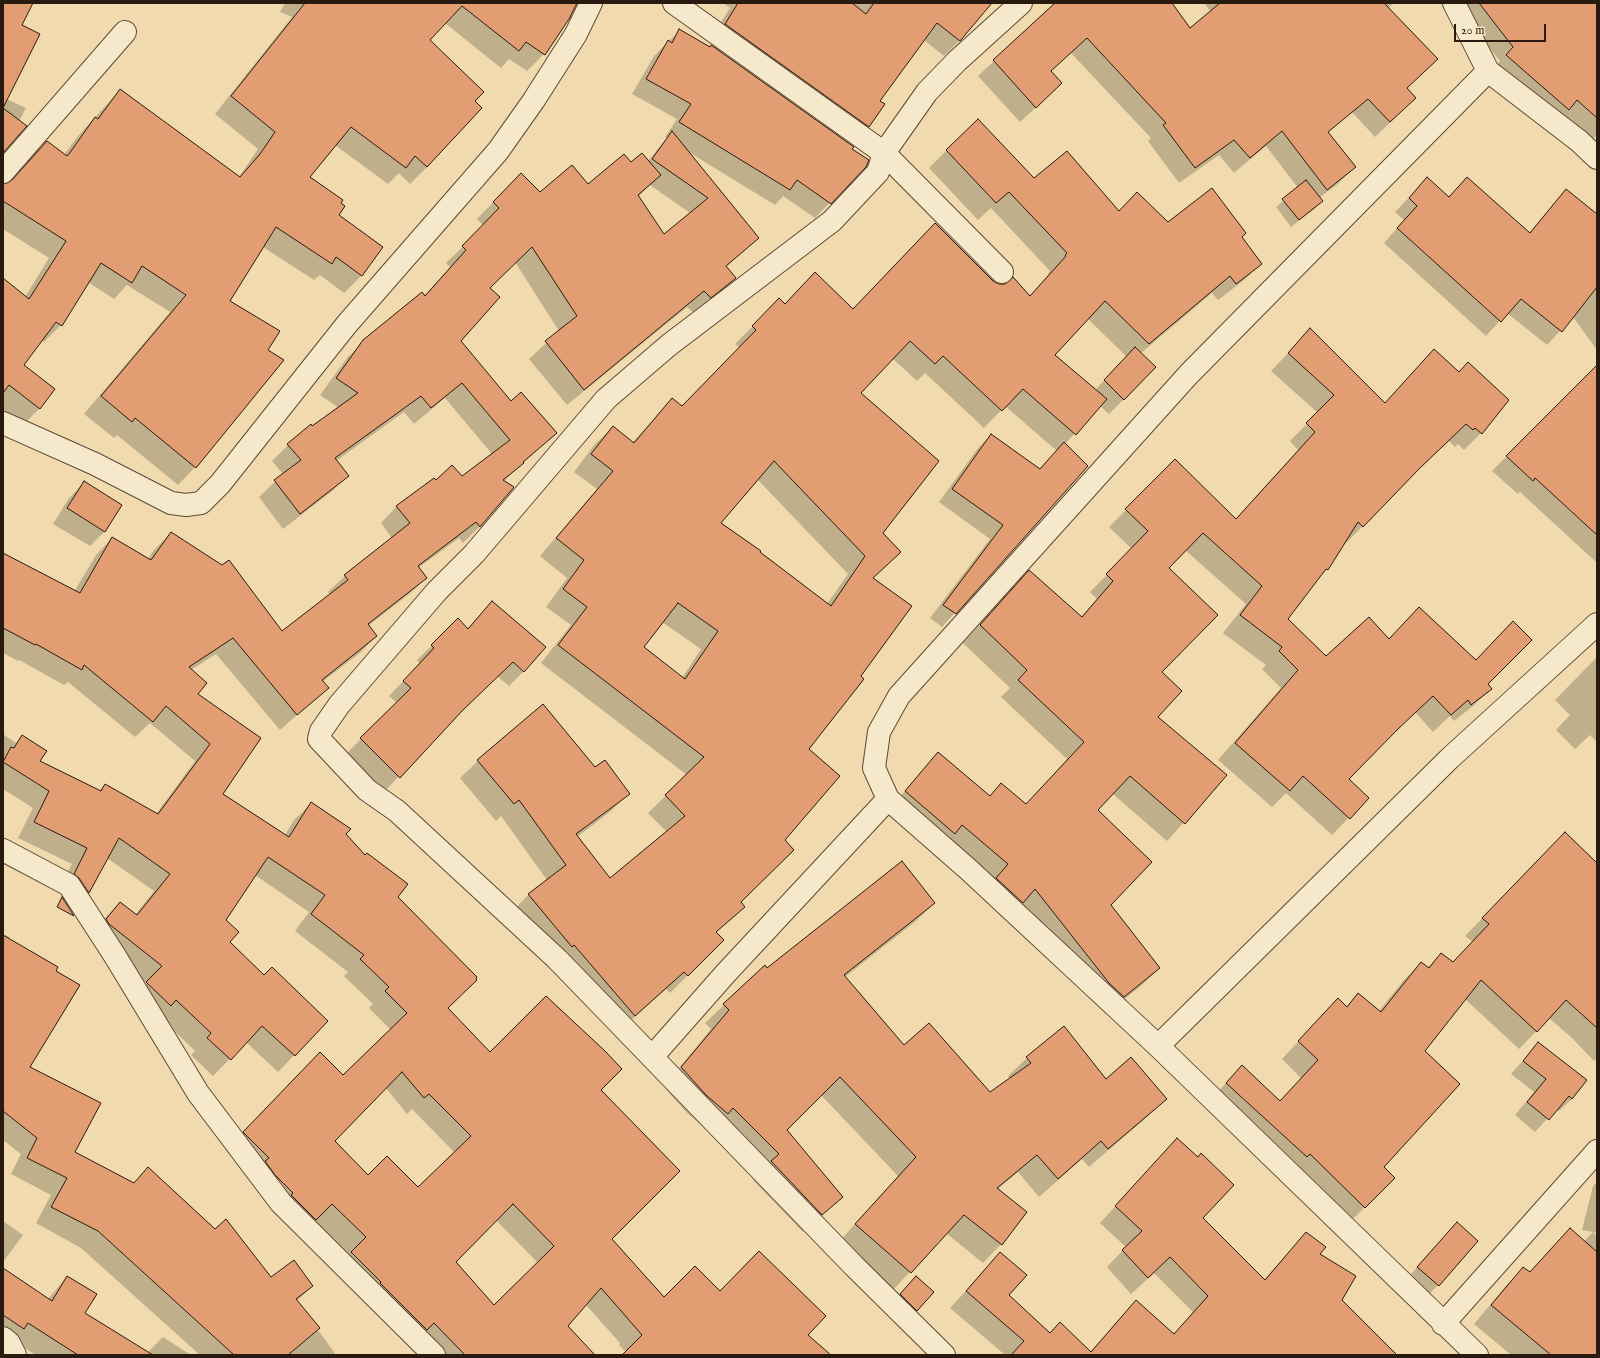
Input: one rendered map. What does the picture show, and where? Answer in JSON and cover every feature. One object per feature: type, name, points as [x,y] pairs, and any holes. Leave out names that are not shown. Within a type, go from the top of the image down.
[{"type":"street","points":[[3,423],[95,464],[171,503],[186,505],[201,503],[220,484],[347,324],[498,151],[534,100],[576,34],[592,3]]},
{"type":"street","points":[[674,3],[884,153],[1002,272]]},
{"type":"street","points":[[944,1355],[854,1266],[557,959],[397,811],[367,790],[319,739],[321,730],[339,705],[437,591],[474,554],[606,399],[669,345],[832,221],[878,172],[884,153],[927,92],[957,61],[1021,3]]},
{"type":"street","points":[[1454,3],[1488,71],[1579,141],[1597,158]]},
{"type":"street","points":[[3,172],[125,32]]},
{"type":"street","points":[[1477,1355],[1443,1324],[1414,1292],[1158,1046],[969,870],[888,799],[874,768],[878,732],[899,696],[1189,374],[1488,71]]},
{"type":"street","points":[[1158,1046],[1450,758],[1597,624]]},
{"type":"street","points":[[652,1057],[726,973],[888,799]]},
{"type":"street","points":[[3,850],[69,885],[115,956],[198,1093],[281,1202],[434,1355]]},
{"type":"street","points":[[1443,1324],[1597,1151]]},
{"type":"street","points":[[3,1338],[9,1343],[14,1355]]},
{"type":"building","points":[[3,3],[33,3],[22,25],[40,34],[3,108]]},
{"type":"building","points":[[305,3],[577,3],[569,19],[545,55],[526,42],[519,51],[462,6],[430,40],[484,92],[475,101],[482,108],[427,167],[415,156],[406,168],[351,127],[310,177],[343,200],[341,203],[345,206],[339,215],[383,247],[362,276],[336,257],[332,264],[276,227],[230,301],[280,331],[268,350],[284,360],[196,468],[135,418],[132,422],[101,396],[186,295],[142,266],[132,283],[101,263],[62,326],[56,322],[24,365],[55,389],[40,409],[9,385],[3,393],[3,278],[29,299],[66,241],[3,201],[3,184],[12,180],[47,141],[67,156],[95,117],[98,119],[120,89],[240,177],[260,154],[275,132],[231,96]]},
{"type":"building","points":[[738,3],[852,3],[866,14],[874,3],[992,3],[960,41],[937,23],[880,101],[885,104],[869,127],[725,24]]},
{"type":"building","points":[[1055,3],[1172,3],[1190,28],[1220,3],[1384,3],[1438,59],[1407,88],[1416,98],[1390,122],[1368,99],[1328,132],[1356,167],[1327,190],[1282,131],[1250,158],[1234,140],[1195,168],[1163,125],[1166,123],[1087,38],[1051,71],[1062,83],[1036,108],[993,60]]},
{"type":"building","points":[[1479,3],[1597,3],[1597,118],[1577,100],[1569,110],[1506,55],[1513,47]]},
{"type":"building","points":[[679,29],[710,47],[711,45],[854,147],[852,149],[869,160],[866,167],[831,204],[797,180],[790,190],[679,122],[691,104],[646,79],[668,40],[672,43]]},
{"type":"building","points":[[3,108],[27,126],[3,153]]},
{"type":"building","points":[[978,119],[1034,178],[1067,151],[1119,211],[1137,192],[1168,222],[1212,188],[1246,233],[1242,237],[1262,264],[1236,284],[1230,276],[1149,344],[1105,301],[1055,355],[1107,399],[1076,435],[1023,389],[1002,411],[943,356],[935,364],[910,341],[861,393],[939,461],[883,533],[901,552],[873,578],[912,606],[861,676],[864,679],[809,749],[840,776],[785,840],[794,850],[741,902],[745,907],[716,932],[724,940],[688,976],[684,972],[635,1016],[574,945],[572,947],[528,894],[566,865],[519,800],[514,804],[477,760],[543,704],[595,767],[605,760],[630,794],[576,834],[610,878],[685,816],[665,795],[704,757],[558,645],[587,607],[563,589],[584,560],[556,538],[613,471],[591,454],[613,426],[634,443],[672,398],[682,406],[756,330],[752,326],[779,298],[785,304],[815,272],[853,309],[935,223],[993,281],[999,284],[1005,284],[1013,277],[1030,296],[1067,253],[1009,192],[996,203],[946,150]],"holes":[[[774,461],[865,556],[831,606],[760,552],[761,551],[721,523]],[[678,603],[718,631],[685,679],[644,647]]]},
{"type":"building","points":[[672,131],[759,238],[726,266],[736,278],[711,298],[704,291],[584,390],[545,341],[577,316],[532,247],[490,288],[500,297],[461,341],[511,401],[521,392],[557,433],[503,480],[514,487],[480,527],[476,522],[418,566],[427,578],[368,624],[377,636],[322,680],[329,688],[297,715],[233,638],[189,667],[207,683],[198,694],[261,738],[223,794],[289,837],[311,802],[351,829],[346,834],[365,855],[367,853],[408,884],[398,897],[477,977],[477,980],[448,1008],[490,1052],[546,996],[605,1051],[622,1069],[601,1090],[680,1171],[612,1239],[664,1297],[695,1266],[720,1291],[759,1251],[826,1316],[808,1335],[831,1355],[622,1355],[642,1335],[601,1288],[568,1326],[595,1355],[465,1355],[434,1323],[427,1330],[351,1252],[366,1237],[332,1204],[316,1220],[291,1195],[293,1193],[275,1175],[265,1161],[269,1158],[243,1132],[320,1052],[343,1075],[407,1013],[385,991],[389,987],[360,959],[364,955],[311,914],[325,895],[268,857],[226,920],[239,932],[230,942],[264,975],[272,967],[328,1021],[295,1056],[262,1026],[231,1060],[207,1038],[211,1033],[176,1000],[171,1006],[146,982],[162,966],[109,924],[106,919],[120,902],[137,915],[170,874],[119,838],[89,893],[79,878],[74,874],[87,848],[34,822],[49,791],[3,762],[11,747],[14,748],[22,735],[47,751],[40,761],[101,791],[105,784],[158,814],[210,744],[166,706],[153,722],[84,665],[82,670],[36,644],[35,645],[3,628],[3,553],[80,593],[112,537],[151,560],[171,532],[222,565],[229,560],[282,631],[348,580],[344,575],[410,523],[396,506],[434,478],[436,480],[452,465],[462,476],[510,440],[462,383],[431,408],[421,396],[335,458],[349,476],[300,514],[274,480],[301,460],[287,444],[311,424],[312,426],[358,393],[336,378],[363,340],[422,292],[425,296],[466,250],[462,246],[499,208],[493,202],[521,173],[540,192],[572,165],[588,184],[624,154],[631,162],[642,153],[661,175],[638,195],[664,234],[708,198],[652,159]],"holes":[[[402,1072],[424,1098],[429,1094],[471,1136],[418,1187],[387,1156],[368,1175],[335,1141]],[[513,1204],[554,1246],[494,1305],[456,1262]]]},
{"type":"building","points":[[1427,177],[1449,197],[1467,177],[1530,233],[1566,189],[1597,214],[1597,287],[1562,332],[1521,299],[1501,322],[1397,228],[1417,206],[1409,198]]},
{"type":"building","points":[[1306,180],[1323,201],[1299,220],[1282,199]]},
{"type":"building","points":[[1310,328],[1385,403],[1434,349],[1459,372],[1468,362],[1509,400],[1482,434],[1475,428],[1473,430],[1466,424],[1419,469],[1363,527],[1358,522],[1328,570],[1326,569],[1288,619],[1326,656],[1369,617],[1389,639],[1419,607],[1476,660],[1513,621],[1532,640],[1488,684],[1492,689],[1471,705],[1468,700],[1451,715],[1433,696],[1398,729],[1349,779],[1369,798],[1350,819],[1303,776],[1290,791],[1235,743],[1298,670],[1279,651],[1282,647],[1240,615],[1262,586],[1203,533],[1169,568],[1218,615],[1162,672],[1182,691],[1158,717],[1227,775],[1185,824],[1130,776],[1098,810],[1152,862],[1111,905],[1160,968],[1124,997],[1109,983],[1035,889],[1023,903],[996,878],[1008,864],[962,825],[955,834],[905,791],[938,752],[990,796],[1001,783],[1026,804],[1084,742],[1018,680],[1027,670],[980,625],[1029,570],[1082,617],[1113,581],[1106,574],[1148,531],[1125,509],[1175,459],[1236,519],[1315,432],[1306,423],[1334,395],[1288,353]]},
{"type":"building","points":[[1135,347],[1156,367],[1124,400],[1104,380]]},
{"type":"building","points":[[1597,365],[1597,535],[1535,478],[1533,481],[1506,456]]},
{"type":"building","points":[[991,434],[1040,469],[1064,442],[1088,466],[956,614],[943,605],[1003,525],[952,489]]},
{"type":"building","points":[[84,481],[122,505],[105,532],[67,508]]},
{"type":"building","points":[[492,601],[546,647],[524,672],[513,662],[462,711],[400,778],[360,738],[411,688],[403,681],[434,648],[431,645],[458,618],[468,629]]},
{"type":"building","points":[[1565,832],[1597,863],[1597,1028],[1566,1000],[1537,1032],[1481,980],[1425,1051],[1460,1084],[1384,1167],[1395,1178],[1365,1208],[1310,1154],[1307,1157],[1226,1083],[1242,1065],[1280,1101],[1318,1060],[1298,1041],[1338,998],[1347,1007],[1358,993],[1381,1012],[1421,962],[1429,968],[1441,953],[1453,962],[1489,924],[1482,918]]},
{"type":"building","points":[[902,861],[935,903],[844,975],[904,1045],[929,1023],[990,1092],[1031,1063],[1026,1057],[1064,1026],[1106,1079],[1131,1057],[1167,1099],[1108,1149],[1101,1141],[1058,1179],[1037,1155],[997,1188],[1027,1212],[1002,1245],[964,1215],[911,1273],[855,1224],[916,1157],[840,1077],[787,1130],[843,1197],[822,1215],[771,1161],[779,1154],[733,1108],[728,1114],[706,1095],[681,1067],[729,1010],[723,1004],[765,965],[767,968]]},
{"type":"building","points":[[62,897],[74,916],[57,907]]},
{"type":"building","points":[[3,935],[58,967],[56,971],[80,985],[30,1067],[101,1103],[75,1152],[134,1183],[148,1167],[215,1229],[226,1219],[271,1277],[294,1260],[313,1286],[296,1299],[320,1328],[288,1355],[234,1355],[98,1231],[51,1207],[67,1178],[27,1158],[37,1138],[3,1111]]},
{"type":"building","points":[[1538,1042],[1587,1080],[1572,1099],[1569,1096],[1549,1120],[1527,1102],[1546,1079],[1523,1061]]},
{"type":"building","points":[[1177,1138],[1198,1157],[1201,1153],[1234,1185],[1203,1218],[1265,1280],[1306,1232],[1326,1247],[1320,1254],[1356,1276],[1342,1300],[1397,1355],[1011,1355],[1024,1341],[966,1291],[1000,1252],[1027,1275],[1009,1295],[1050,1333],[1060,1322],[1091,1352],[1136,1300],[1174,1334],[1208,1296],[1170,1257],[1148,1278],[1122,1250],[1142,1231],[1115,1206]]},
{"type":"building","points":[[1457,1222],[1478,1241],[1439,1286],[1417,1267]]},
{"type":"building","points":[[1570,1228],[1597,1252],[1597,1355],[1551,1355],[1491,1305],[1523,1267],[1530,1272]]},
{"type":"building","points":[[3,1268],[52,1301],[67,1276],[97,1294],[85,1313],[153,1355],[78,1355],[28,1323],[24,1329],[3,1315]]},
{"type":"building","points":[[916,1276],[934,1292],[917,1311],[900,1294]]}]
